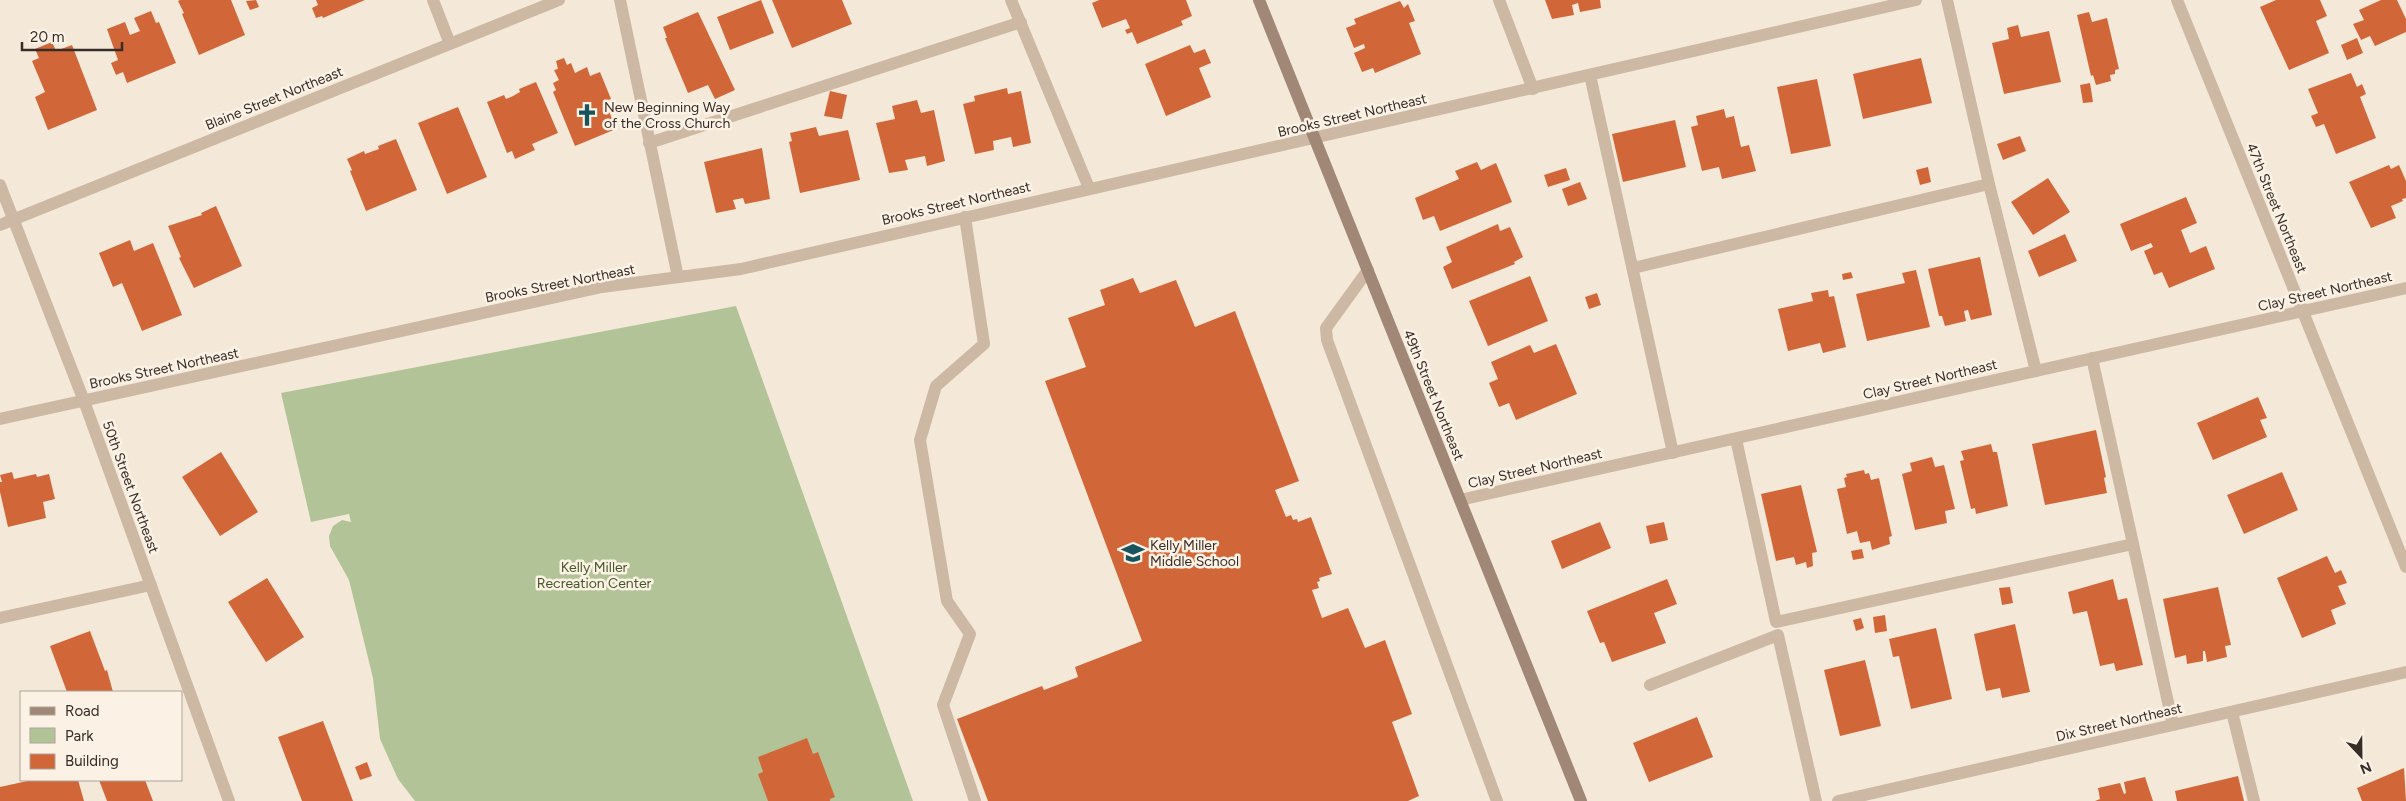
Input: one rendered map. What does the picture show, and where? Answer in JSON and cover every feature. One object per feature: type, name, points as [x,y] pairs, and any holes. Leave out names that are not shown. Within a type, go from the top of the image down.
[{"type":"street","points":[[433,0],[450,44]]},
{"type":"street","name":"Blaine Street Northeast","points":[[0,225],[559,0]]},
{"type":"street","points":[[620,0],[678,277]]},
{"type":"street","points":[[1011,0],[1089,188]]},
{"type":"street","name":"49th Street Northeast","points":[[1260,0],[1581,801]]},
{"type":"street","points":[[1499,0],[1533,89]]},
{"type":"street","name":"Brooks Street Northeast","points":[[0,419],[602,287],[741,269],[965,216],[1533,89],[1916,0]]},
{"type":"street","points":[[1947,0],[1989,184],[2036,371]]},
{"type":"street","name":"47th Street Northeast","points":[[2176,0],[2406,567]]},
{"type":"street","points":[[649,143],[1020,22]]},
{"type":"street","points":[[1590,75],[1673,452]]},
{"type":"street","points":[[1633,268],[1989,184]]},
{"type":"street","name":"50th Street Northeast","points":[[0,185],[84,401],[229,801]]},
{"type":"street","points":[[965,216],[984,344],[936,386],[920,440],[947,601],[970,634],[943,704],[975,801]]},
{"type":"street","points":[[1368,270],[1326,328],[1326,340],[1497,801]]},
{"type":"street","name":"Clay Street Northeast","points":[[1460,500],[2406,288]]},
{"type":"street","points":[[2092,358],[2173,725]]},
{"type":"street","points":[[1736,439],[1816,801]]},
{"type":"street","points":[[1776,622],[2133,544]]},
{"type":"street","points":[[0,618],[151,585]]},
{"type":"street","points":[[1650,685],[1778,635]]},
{"type":"street","name":"Dix Street Northeast","points":[[1838,801],[1875,797],[2173,725],[2406,672]]},
{"type":"street","points":[[2232,712],[2254,801]]},
{"type":"green space","name":"Kelly Miller Recreation Center","points":[[736,306],[913,801],[415,801],[398,779],[380,739],[373,678],[349,580],[330,546],[329,536],[333,526],[342,520],[351,522],[349,514],[311,522],[281,393]]},
{"type":"building","points":[[231,0],[245,35],[199,55],[182,14],[184,13],[178,1]]},
{"type":"building","points":[[256,0],[259,7],[250,10],[246,1]]},
{"type":"building","points":[[316,0],[365,0],[323,18],[322,16],[316,18],[312,8],[318,5]]},
{"type":"building","points":[[761,0],[774,33],[730,50],[717,17]]},
{"type":"building","points":[[772,0],[842,0],[852,24],[792,48]]},
{"type":"building","points":[[1099,0],[1186,0],[1192,16],[1181,21],[1183,25],[1137,44],[1132,32],[1127,34],[1125,30],[1130,28],[1126,19],[1102,28],[1092,3]]},
{"type":"building","points":[[1545,0],[1600,0],[1601,8],[1580,12],[1578,3],[1572,5],[1574,15],[1552,19]]},
{"type":"building","points":[[2276,0],[2320,0],[2327,16],[2316,21],[2329,53],[2289,70],[2260,7]]},
{"type":"building","points":[[2381,0],[2397,0],[2406,19],[2406,32],[2375,46],[2370,36],[2361,40],[2353,24],[2364,20],[2359,10]]},
{"type":"building","points":[[1400,1],[1404,8],[1408,4],[1415,21],[1409,23],[1421,54],[1375,73],[1373,68],[1362,72],[1354,53],[1365,48],[1364,44],[1354,48],[1346,28],[1356,24],[1354,19]]},
{"type":"building","points":[[151,11],[156,23],[159,22],[176,63],[127,83],[123,72],[116,75],[111,63],[118,60],[107,29],[125,22],[130,35],[140,31],[134,18]]},
{"type":"building","points":[[698,12],[735,90],[715,99],[708,85],[688,93],[665,38],[667,38],[663,27]]},
{"type":"building","points":[[2089,12],[2092,22],[2107,18],[2119,69],[2115,70],[2115,74],[2110,75],[2111,81],[2096,85],[2093,75],[2091,76],[2077,15]]},
{"type":"building","points":[[2018,25],[2021,37],[2049,31],[2061,82],[2004,94],[1992,43],[2009,39],[2007,28]]},
{"type":"building","points":[[2357,38],[2363,53],[2347,60],[2341,45]]},
{"type":"building","points":[[52,42],[56,51],[72,45],[97,110],[48,130],[35,97],[45,92],[32,61],[39,58],[35,49]]},
{"type":"building","points":[[1190,45],[1194,53],[1205,49],[1211,63],[1199,68],[1211,97],[1166,116],[1145,64]]},
{"type":"building","name":"New Beginning Way of the Cross Church","points":[[564,58],[567,65],[571,63],[575,73],[587,67],[590,76],[600,72],[611,99],[605,101],[616,129],[575,146],[553,92],[556,90],[553,83],[559,80],[554,70],[558,69],[556,61]]},
{"type":"building","points":[[1921,58],[1932,103],[1863,119],[1853,74]]},
{"type":"building","points":[[2351,73],[2357,87],[2362,84],[2366,94],[2360,97],[2376,138],[2336,154],[2324,124],[2316,127],[2311,116],[2318,113],[2308,89]]},
{"type":"building","points":[[1817,79],[1831,146],[1791,154],[1777,87]]},
{"type":"building","points":[[536,82],[558,133],[532,144],[535,150],[515,159],[512,151],[507,153],[487,102],[504,95],[506,99],[520,92],[519,89]]},
{"type":"building","points":[[2090,83],[2093,102],[2083,103],[2080,85]]},
{"type":"building","points":[[1007,88],[1008,94],[1021,91],[1031,143],[1013,147],[1011,137],[993,141],[994,150],[975,154],[963,104],[975,101],[974,96]]},
{"type":"building","points":[[830,91],[847,95],[842,119],[824,116]]},
{"type":"building","points":[[917,100],[921,113],[934,110],[945,161],[927,166],[925,156],[905,160],[908,170],[889,173],[876,123],[895,119],[892,106]]},
{"type":"building","points":[[458,107],[487,177],[447,194],[418,123]]},
{"type":"building","points":[[1724,109],[1726,118],[1734,116],[1741,147],[1749,145],[1756,171],[1722,179],[1719,167],[1702,171],[1691,127],[1698,125],[1696,116]]},
{"type":"building","points":[[1675,120],[1686,167],[1623,182],[1612,134]]},
{"type":"building","points":[[816,127],[819,136],[848,130],[860,180],[800,193],[789,142],[792,141],[790,133]]},
{"type":"building","points":[[2020,136],[2026,151],[2003,160],[1997,144]]},
{"type":"building","points":[[396,139],[417,190],[366,211],[347,159],[364,151],[365,154],[379,149],[378,146]]},
{"type":"building","points":[[762,148],[770,199],[745,204],[743,198],[733,200],[736,209],[716,213],[704,162]]},
{"type":"building","points":[[1477,162],[1481,170],[1496,163],[1512,202],[1440,231],[1434,216],[1423,220],[1415,198],[1459,179],[1455,171]]},
{"type":"building","points":[[2389,165],[2391,169],[2399,165],[2406,181],[2406,198],[2391,206],[2396,218],[2371,228],[2349,182]]},
{"type":"building","points":[[1928,167],[1931,182],[1920,185],[1916,170]]},
{"type":"building","points":[[1566,168],[1570,180],[1548,187],[1544,175]]},
{"type":"building","points":[[2048,178],[2070,212],[2033,235],[2011,202]]},
{"type":"building","points":[[1580,182],[1587,199],[1568,206],[1562,189]]},
{"type":"building","points":[[2186,197],[2197,223],[2181,230],[2190,253],[2206,246],[2215,269],[2169,288],[2162,272],[2154,275],[2144,251],[2153,247],[2151,243],[2131,251],[2120,224]]},
{"type":"building","points":[[216,206],[242,266],[194,288],[179,258],[181,257],[168,226],[202,215],[201,213]]},
{"type":"building","points":[[1498,224],[1500,231],[1510,227],[1523,257],[1514,262],[1515,264],[1452,289],[1443,267],[1452,262],[1446,247]]},
{"type":"building","points":[[2065,234],[2077,261],[2039,277],[2028,251]]},
{"type":"building","points":[[130,240],[134,251],[153,243],[182,315],[142,331],[122,283],[113,287],[99,253]]},
{"type":"building","points":[[1980,257],[1992,315],[1971,320],[1968,310],[1964,311],[1966,321],[1945,326],[1942,316],[1939,316],[1928,269]]},
{"type":"building","points":[[1916,270],[1930,327],[1867,341],[1856,294],[1905,283],[1902,273]]},
{"type":"building","points":[[1851,272],[1853,278],[1843,280],[1842,274]]},
{"type":"building","points":[[1530,276],[1548,321],[1488,346],[1469,301]]},
{"type":"building","points":[[1133,278],[1140,293],[1176,280],[1195,327],[1235,311],[1299,481],[1275,490],[1286,517],[1291,515],[1293,520],[1297,519],[1298,522],[1311,517],[1332,574],[1319,578],[1320,581],[1317,582],[1319,588],[1312,590],[1322,618],[1348,608],[1365,648],[1385,640],[1412,714],[1392,722],[1419,796],[1408,801],[988,801],[957,719],[1042,686],[1044,690],[1078,677],[1075,667],[1142,641],[1045,381],[1086,367],[1068,318],[1105,305],[1100,290]]},
{"type":"building","points":[[1828,290],[1829,297],[1834,296],[1846,347],[1823,353],[1820,343],[1788,351],[1778,309],[1813,301],[1811,293]]},
{"type":"building","points":[[1597,293],[1601,305],[1589,309],[1585,297]]},
{"type":"building","points":[[1556,344],[1577,394],[1516,420],[1509,403],[1499,407],[1489,383],[1498,379],[1491,362],[1530,345],[1534,353]]},
{"type":"building","points":[[2258,397],[2267,418],[2260,420],[2267,437],[2213,460],[2197,423]]},
{"type":"building","points":[[2096,430],[2106,477],[2104,478],[2107,493],[2045,505],[2032,444]]},
{"type":"building","points":[[1991,444],[1993,452],[1997,452],[2008,506],[1976,514],[1975,508],[1971,509],[1960,461],[1964,460],[1961,451]]},
{"type":"building","points":[[221,452],[258,512],[220,536],[182,477]]},
{"type":"building","points":[[1932,457],[1935,467],[1944,465],[1955,509],[1945,511],[1947,523],[1915,530],[1902,474],[1912,471],[1910,463]]},
{"type":"building","points":[[1864,470],[1865,474],[1869,473],[1871,480],[1879,478],[1892,536],[1889,537],[1890,544],[1872,550],[1870,541],[1860,543],[1857,531],[1847,534],[1837,489],[1846,487],[1844,478],[1847,477],[1846,474]]},
{"type":"building","points":[[12,472],[14,479],[36,474],[37,477],[49,474],[55,499],[43,502],[46,518],[8,527],[0,492],[0,482],[2,482],[0,475]]},
{"type":"building","points":[[2282,472],[2298,510],[2244,534],[2227,495]]},
{"type":"building","points":[[1801,485],[1817,552],[1812,553],[1813,566],[1807,568],[1806,562],[1796,565],[1794,557],[1776,561],[1761,494]]},
{"type":"building","points":[[1600,522],[1611,548],[1562,569],[1551,541]]},
{"type":"building","points":[[1664,522],[1668,540],[1650,544],[1646,526]]},
{"type":"building","points":[[1862,549],[1864,558],[1853,560],[1851,551]]},
{"type":"building","points":[[2327,556],[2335,573],[2341,570],[2347,583],[2338,586],[2346,604],[2331,610],[2336,624],[2302,638],[2277,578]]},
{"type":"building","points":[[267,578],[304,637],[266,662],[228,602]]},
{"type":"building","points":[[1667,579],[1677,604],[1654,613],[1666,643],[1612,662],[1604,642],[1600,643],[1587,611]]},
{"type":"building","points":[[2113,579],[2118,600],[2127,598],[2143,665],[2116,671],[2114,663],[2100,666],[2087,611],[2073,614],[2068,592]]},
{"type":"building","points":[[2010,587],[2013,603],[2002,605],[1999,588]]},
{"type":"building","points":[[2218,587],[2231,645],[2225,646],[2227,657],[2207,662],[2205,651],[2203,651],[2203,661],[2187,664],[2186,655],[2175,658],[2163,599]]},
{"type":"building","points":[[1885,615],[1887,631],[1875,633],[1873,617]]},
{"type":"building","points":[[1861,618],[1864,628],[1856,631],[1853,620]]},
{"type":"building","points":[[2015,624],[2030,692],[2002,698],[2000,688],[1986,691],[1974,634]]},
{"type":"building","points":[[1936,628],[1952,699],[1911,709],[1899,656],[1893,657],[1889,639]]},
{"type":"building","points":[[90,631],[105,671],[107,670],[113,691],[67,691],[50,646]]},
{"type":"building","points":[[1865,660],[1881,726],[1840,736],[1824,670]]},
{"type":"building","points":[[1697,717],[1713,757],[1649,782],[1633,743]]},
{"type":"building","points":[[323,721],[353,801],[302,801],[278,737]]},
{"type":"building","points":[[807,738],[813,754],[818,752],[835,797],[830,799],[830,801],[768,801],[758,774],[763,772],[758,757]]},
{"type":"building","points":[[367,762],[372,776],[360,780],[355,767]]},
{"type":"building","points":[[2404,768],[2406,801],[2362,801],[2357,788]]},
{"type":"building","points":[[2238,776],[2244,801],[2177,801],[2175,791]]},
{"type":"building","points":[[2145,777],[2153,801],[2095,801],[2100,799],[2098,788],[2120,783],[2124,794],[2126,793],[2124,782]]},
{"type":"building","points":[[27,781],[78,781],[84,801],[0,801],[0,787]]},
{"type":"building","points":[[99,781],[145,781],[153,801],[107,801]]},
{"type":"place","name":"New Beginning Way of the Cross Church","points":[[587,115]]},
{"type":"place","name":"Kelly Miller Middle School","points":[[1133,553]]}]
